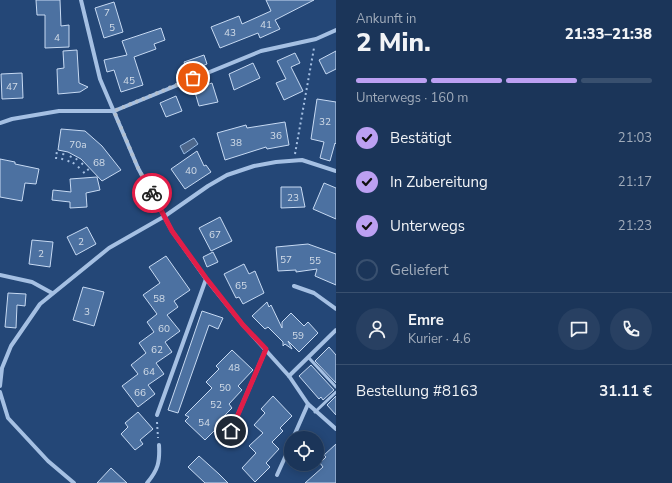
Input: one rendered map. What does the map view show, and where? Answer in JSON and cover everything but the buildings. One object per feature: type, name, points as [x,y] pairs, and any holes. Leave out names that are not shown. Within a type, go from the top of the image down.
[{"type":"street","points":[[81,0],[100,79],[138,168],[172,231],[243,325],[289,376],[308,404],[315,412],[336,429]]},
{"type":"street","points":[[0,123],[12,119],[59,111],[114,111],[261,51],[316,39],[336,30]]},
{"type":"street","points":[[0,386],[2,368],[11,346],[40,304],[109,248],[165,216],[208,186],[227,176],[254,166],[276,162],[302,160],[336,171]]},
{"type":"street","points":[[0,275],[32,282],[52,293]]},
{"type":"street","points":[[157,415],[206,278]]},
{"type":"street","points":[[294,286],[314,293],[336,309]]},
{"type":"street","points":[[289,376],[336,330]]},
{"type":"street","points":[[231,431],[266,349]]},
{"type":"street","points":[[0,392],[8,418],[48,461],[74,483]]},
{"type":"street","points":[[297,431],[308,404]]},
{"type":"street","points":[[147,483],[153,476],[160,461],[159,445]]},
{"type":"street","points":[[277,475],[284,460]]},
{"type":"lane","points":[[308,358],[336,387]]},
{"type":"lane","points":[[315,412],[336,392]]},
{"type":"path","points":[[294,161],[316,39]]},
{"type":"path","points":[[56,159],[57,150]]},
{"type":"path","points":[[62,160],[64,151]]},
{"type":"path","points":[[68,162],[72,154]]},
{"type":"path","points":[[73,164],[78,158]]},
{"type":"path","points":[[78,168],[84,162]]},
{"type":"path","points":[[82,173],[89,169]]},
{"type":"path","points":[[157,415],[156,430],[159,445]]},
{"type":"water","points":[[194,138],[198,144],[184,154],[180,146]]},
{"type":"way so far","points":[[152,193],[138,168],[114,111],[193,78]]},
{"type":"route","points":[[152,193],[172,231],[206,278],[243,325],[266,349],[231,431]]}]
